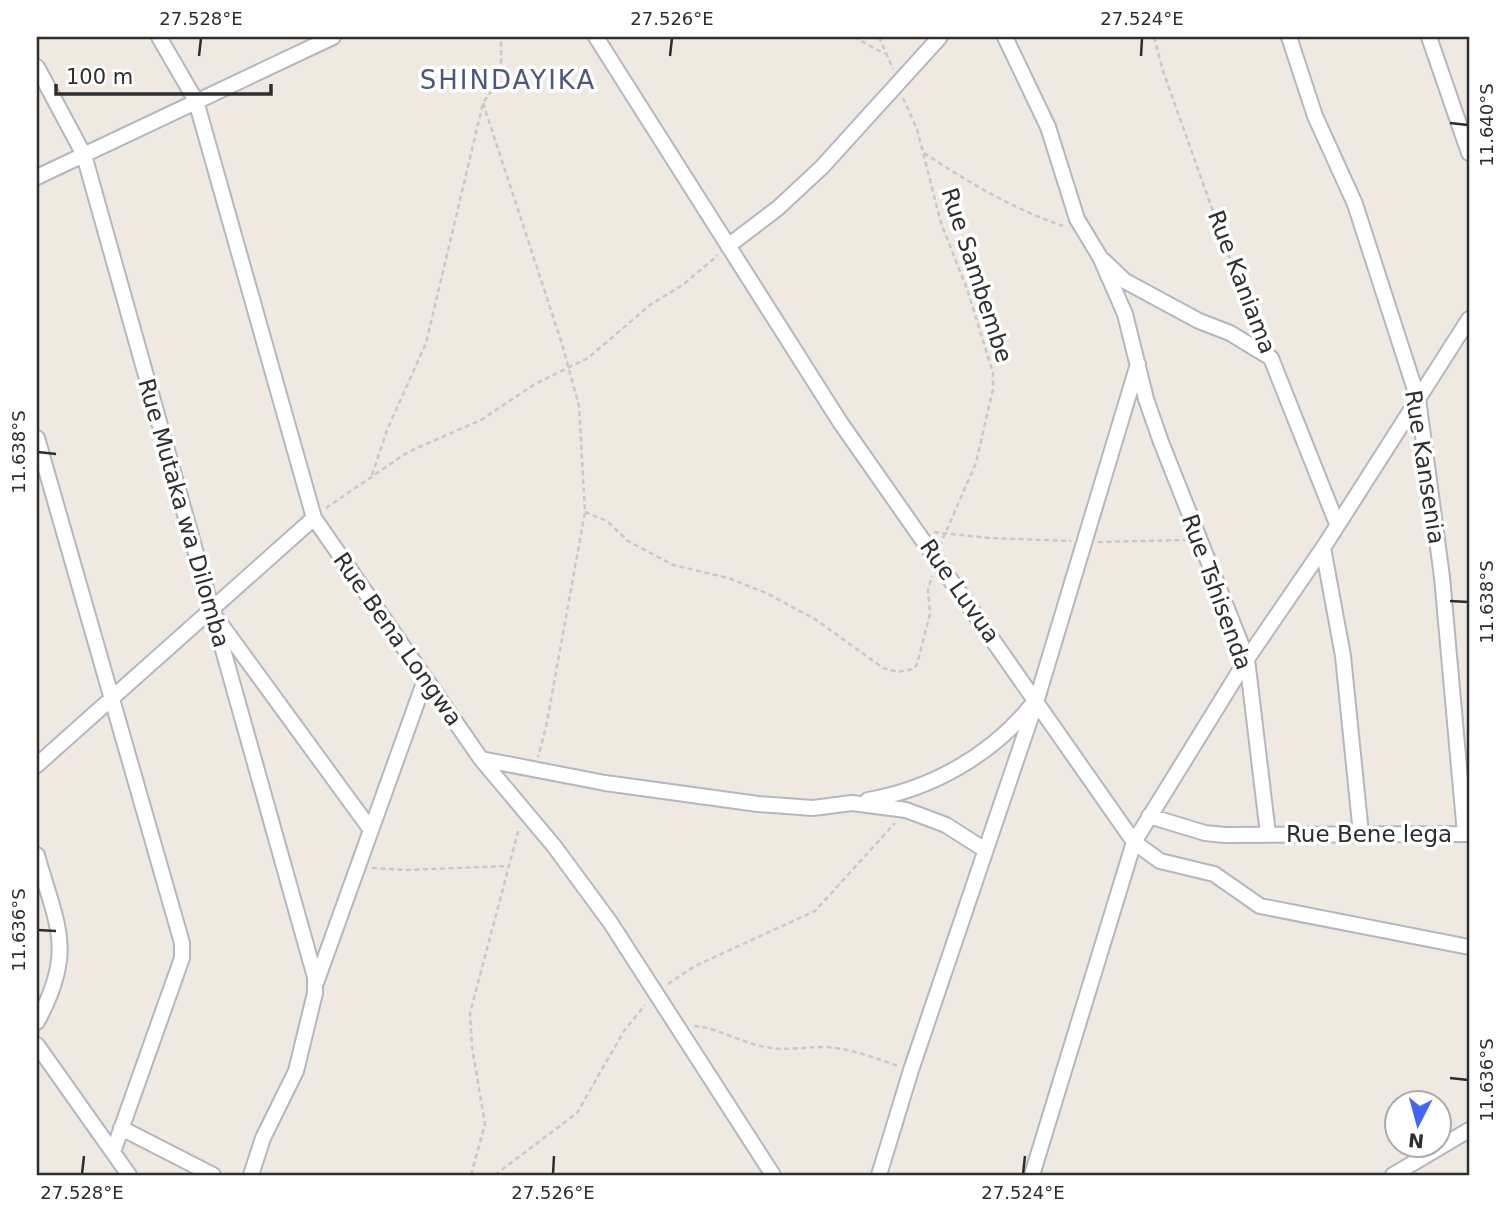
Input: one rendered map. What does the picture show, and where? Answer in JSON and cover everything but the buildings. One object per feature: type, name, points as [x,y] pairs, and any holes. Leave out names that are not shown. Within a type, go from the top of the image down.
[{"type":"street","name":"Rue Bena Longwa","points":[[159,37],[196,101],[314,518],[481,759],[523,808],[610,922],[773,1175]]},
{"type":"street","points":[[37,177],[196,101],[307,42],[333,37]]},
{"type":"street","name":"Rue Luvua","points":[[596,37],[841,422],[917,529],[939,565],[1037,699],[1134,842],[1160,861],[1217,876],[1260,906],[1469,947]]},
{"type":"street","points":[[728,246],[793,195],[940,37]]},
{"type":"street","points":[[1005,37],[1048,127],[1077,219],[1100,257]]},
{"type":"street","name":"Rue Kansenia","points":[[1289,37],[1315,116],[1355,204],[1418,400],[1442,577],[1467,834]]},
{"type":"street","points":[[1429,37],[1469,153]]},
{"type":"street","name":"Rue Mutaka wa Dilomba","points":[[37,67],[84,155],[210,609],[313,966],[316,985]]},
{"type":"street","name":"Rue Kaniama","points":[[1100,257],[1125,281],[1199,321],[1230,333],[1271,358],[1337,524]]},
{"type":"street","name":"Rue Tshisenda","points":[[1100,257],[1125,314],[1146,399],[1198,539],[1247,659],[1268,834]]},
{"type":"street","points":[[1032,1175],[1134,842],[1247,659],[1323,548],[1469,319]]},
{"type":"street","points":[[879,1175],[911,1070],[1037,699],[1138,364]]},
{"type":"street","points":[[37,438],[181,934],[183,951],[113,1153]]},
{"type":"street","points":[[37,765],[314,518]]},
{"type":"street","points":[[1323,548],[1342,656],[1360,834]]},
{"type":"street","points":[[210,609],[371,830]]},
{"type":"street","points":[[251,1175],[264,1138],[296,1071],[316,985],[425,680]]},
{"type":"street","points":[[481,759],[615,785],[758,804],[813,808],[852,803],[918,788],[949,772],[1002,738],[1037,699]]},
{"type":"street","points":[[852,803],[906,810],[946,825],[985,850]]},
{"type":"street","name":"Rue Bene lega","points":[[1149,816],[1205,833],[1467,834]]},
{"type":"street","points":[[37,855],[60,936],[62,957],[37,1022]]},
{"type":"street","points":[[37,1045],[129,1175]]},
{"type":"street","points":[[121,1128],[213,1175]]},
{"type":"street","points":[[1393,1175],[1469,1130]]},
{"type":"path","points":[[373,475],[387,430],[426,344],[483,103],[498,83],[503,68],[502,37]]},
{"type":"path","points":[[854,37],[885,54]]},
{"type":"path","name":"Rue Sambembe","points":[[585,512],[607,521],[628,541],[673,565],[729,578],[766,593],[815,620],[883,668],[898,672],[914,669],[930,614],[929,583],[939,565],[944,534],[978,454],[993,373],[967,289],[941,223],[923,152],[879,37]]},
{"type":"path","name":"Rue Kaniama","points":[[1154,37],[1163,71],[1245,301],[1260,335]]},
{"type":"path","points":[[483,103],[570,368],[579,406],[585,512],[555,662],[546,727],[534,769]]},
{"type":"path","points":[[923,152],[969,182],[1037,217],[1072,229]]},
{"type":"path","points":[[314,518],[408,452],[481,420],[528,388],[570,368],[612,341],[650,305],[684,284],[728,246]]},
{"type":"path","points":[[917,529],[1011,540],[1130,543],[1198,539]]},
{"type":"path","points":[[471,1175],[485,1124],[472,1047],[470,1013],[523,808]]},
{"type":"path","points":[[495,1175],[577,1113],[624,1031],[655,992],[695,966],[815,911],[906,810]]},
{"type":"path","points":[[360,866],[407,870],[508,866]]},
{"type":"path","points":[[678,1024],[716,1028],[738,1040],[766,1048],[790,1051],[826,1047],[911,1070]]},
{"type":"district","name":"SHINDAYIKA","points":[[508,80]]}]
